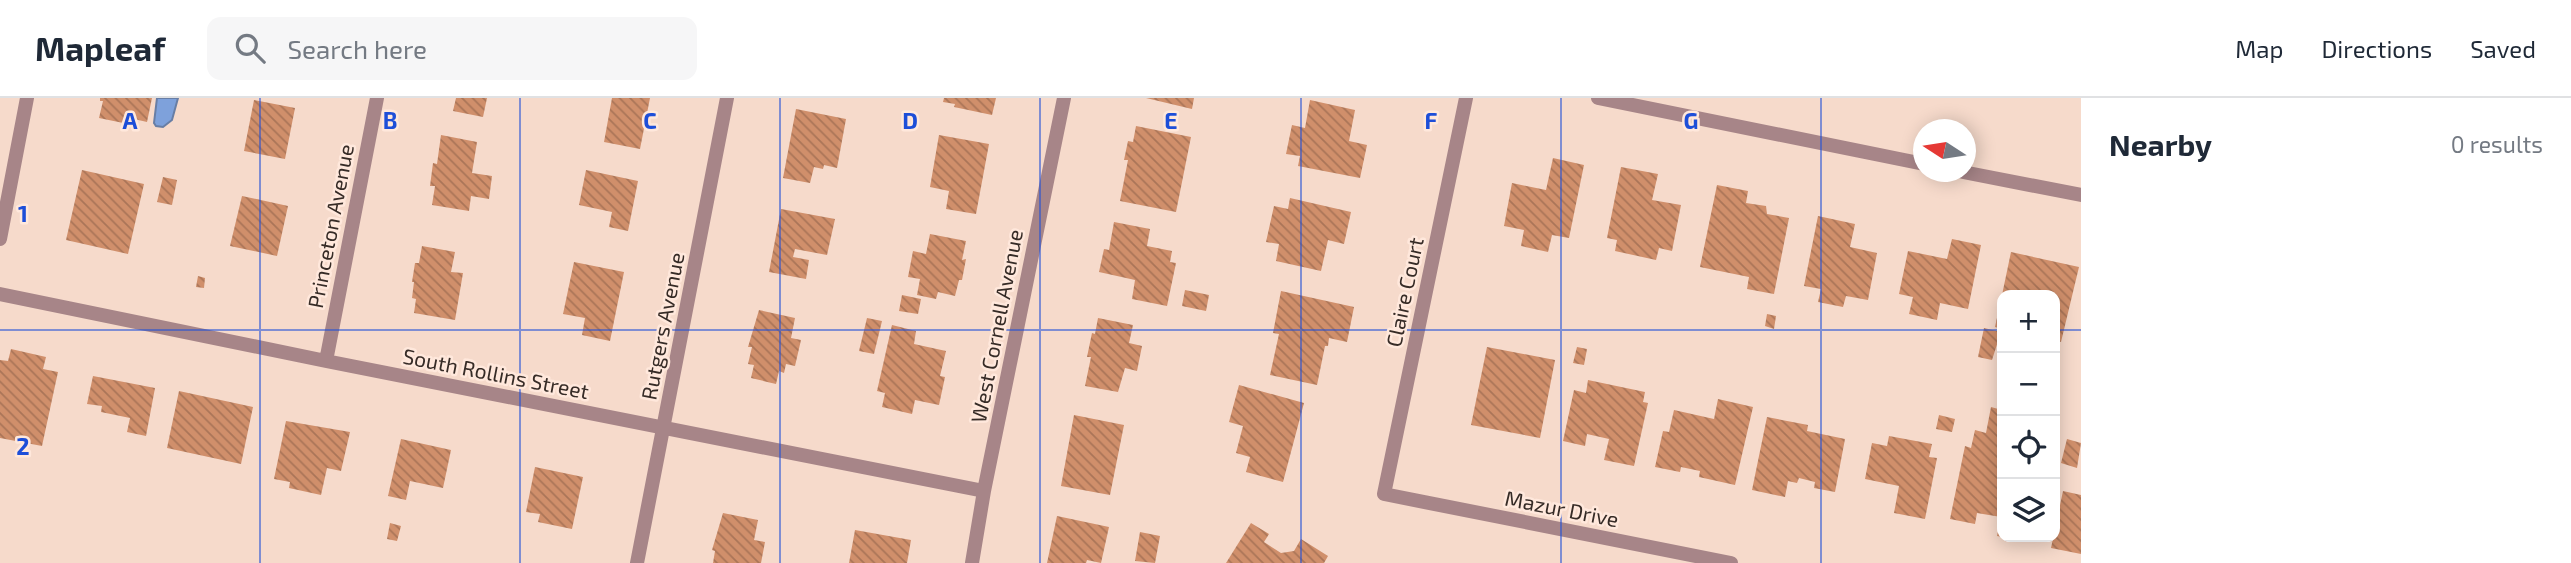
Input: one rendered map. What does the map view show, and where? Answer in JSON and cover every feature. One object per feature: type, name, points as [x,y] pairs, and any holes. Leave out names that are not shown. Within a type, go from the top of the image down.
[{"type":"street","points":[[0,239],[27,98]]},
{"type":"street","name":"Princeton Avenue","points":[[326,361],[377,98]]},
{"type":"street","name":"Rutgers Avenue","points":[[637,563],[727,98]]},
{"type":"street","name":"West Cornell Avenue","points":[[972,563],[984,491],[1064,98]]},
{"type":"street","name":"Claire Court","points":[[1384,494],[1466,98]]},
{"type":"street","points":[[1598,98],[1913,162]]},
{"type":"street","points":[[1976,175],[2081,195]]},
{"type":"street","name":"South Rollins Street","points":[[0,294],[984,491]]},
{"type":"street","name":"Mazur Drive","points":[[1384,494],[1731,563]]},
{"type":"water","points":[[157,98],[178,98],[172,120],[163,127],[154,123]]},
{"type":"building","points":[[100,98],[152,98],[147,122],[134,119],[133,125],[99,118],[103,101],[100,101]]},
{"type":"building","points":[[456,98],[487,98],[483,117],[453,111]]},
{"type":"building","points":[[612,98],[650,98],[640,149],[604,142]]},
{"type":"building","points":[[944,98],[996,98],[992,115],[954,107],[955,104],[943,102]]},
{"type":"building","points":[[1146,98],[1194,98],[1192,109]]},
{"type":"building","points":[[254,100],[295,108],[285,159],[244,151]]},
{"type":"building","points":[[1310,100],[1355,110],[1349,141],[1367,145],[1360,178],[1298,166],[1300,156],[1286,154],[1292,125],[1305,128]]},
{"type":"building","points":[[796,109],[846,119],[837,168],[824,165],[823,169],[814,167],[810,183],[783,178]]},
{"type":"building","points":[[1136,126],[1191,137],[1176,212],[1120,201],[1128,160],[1124,160],[1128,141],[1133,142]]},
{"type":"building","points":[[441,135],[477,142],[472,173],[492,176],[489,199],[471,196],[469,211],[432,205],[435,186],[430,186],[433,163],[437,164]]},
{"type":"building","points":[[939,135],[989,144],[976,214],[946,209],[949,191],[930,187]]},
{"type":"building","points":[[1553,158],[1584,165],[1569,238],[1552,235],[1548,252],[1521,246],[1524,230],[1504,226],[1512,183],[1546,190]]},
{"type":"building","points":[[1621,167],[1658,174],[1652,200],[1681,205],[1672,251],[1659,248],[1656,260],[1615,251],[1617,240],[1607,238]]},
{"type":"building","points":[[82,170],[144,184],[128,254],[66,240]]},
{"type":"building","points":[[586,170],[638,181],[628,231],[609,227],[612,212],[579,205]]},
{"type":"building","points":[[163,177],[177,180],[172,205],[157,202]]},
{"type":"building","points":[[1717,185],[1748,191],[1746,203],[1766,206],[1767,214],[1789,218],[1774,294],[1747,289],[1749,277],[1700,267]]},
{"type":"building","points":[[242,196],[288,206],[277,256],[230,246]]},
{"type":"building","points":[[1290,198],[1351,212],[1344,244],[1328,240],[1321,271],[1276,261],[1279,244],[1266,242],[1274,206],[1288,209]]},
{"type":"building","points":[[781,209],[835,219],[827,255],[795,249],[793,257],[809,260],[806,279],[769,272]]},
{"type":"building","points":[[1818,216],[1855,224],[1850,247],[1877,253],[1868,300],[1846,296],[1843,307],[1818,302],[1821,289],[1804,286]]},
{"type":"building","points":[[1114,222],[1150,229],[1147,246],[1172,251],[1170,262],[1176,263],[1167,306],[1132,299],[1135,280],[1099,272],[1104,249],[1109,250]]},
{"type":"building","points":[[930,234],[966,241],[962,280],[959,280],[955,296],[938,292],[936,299],[917,295],[920,279],[908,277],[913,251],[926,254]]},
{"type":"building","points":[[1952,239],[1981,245],[1968,309],[1940,303],[1937,320],[1909,314],[1913,297],[1899,294],[1908,251],[1947,259]]},
{"type":"building","points":[[422,246],[455,252],[451,272],[463,273],[455,320],[414,313],[416,299],[412,298],[412,282],[415,263],[419,263]]},
{"type":"building","points":[[2011,252],[2079,267],[2061,342],[2060,290],[2003,290]]},
{"type":"building","points":[[574,262],[624,272],[610,341],[582,335],[585,318],[563,314]]},
{"type":"building","points":[[198,276],[205,278],[204,288],[196,287]]},
{"type":"building","points":[[1185,290],[1209,295],[1206,311],[1182,306]]},
{"type":"building","points":[[1281,291],[1354,307],[1347,342],[1329,338],[1328,346],[1325,346],[1317,385],[1270,375],[1279,334],[1273,333]]},
{"type":"building","points":[[902,295],[921,299],[918,314],[899,311]]},
{"type":"building","points":[[759,310],[795,318],[791,338],[801,340],[795,366],[786,364],[784,373],[779,371],[776,384],[751,378],[754,365],[748,364],[752,347],[748,347]]},
{"type":"building","points":[[1767,314],[1776,316],[1774,329],[1765,326]]},
{"type":"building","points":[[867,318],[882,321],[874,354],[859,351]]},
{"type":"building","points":[[1098,318],[1133,325],[1129,343],[1142,346],[1137,371],[1125,368],[1118,392],[1085,386],[1091,357],[1087,357]]},
{"type":"building","points":[[892,325],[916,331],[914,344],[946,351],[940,376],[945,377],[939,405],[915,400],[912,414],[882,407],[885,393],[877,391]]},
{"type":"building","points":[[1984,328],[1997,331],[1997,344],[1992,360],[1978,357]]},
{"type":"building","points":[[1487,347],[1555,360],[1540,438],[1471,425]]},
{"type":"building","points":[[1577,347],[1587,349],[1584,365],[1573,363]]},
{"type":"building","points":[[11,349],[46,357],[43,369],[58,372],[42,446],[0,438],[0,360],[8,361]]},
{"type":"building","points":[[93,376],[155,388],[146,436],[127,432],[130,418],[101,412],[102,406],[87,404]]},
{"type":"building","points":[[1588,380],[1645,392],[1643,402],[1648,403],[1634,466],[1604,460],[1609,439],[1587,434],[1585,446],[1563,441],[1574,390],[1586,393]]},
{"type":"building","points":[[1239,385],[1304,403],[1283,482],[1246,472],[1250,457],[1236,453],[1243,426],[1229,422]]},
{"type":"building","points":[[179,391],[253,407],[241,464],[167,448]]},
{"type":"building","points":[[1718,399],[1753,407],[1735,485],[1699,477],[1700,471],[1681,467],[1680,472],[1655,467],[1663,431],[1669,432],[1674,410],[1714,419]]},
{"type":"building","points":[[1991,407],[1997,409],[1997,516],[1977,513],[1975,524],[1950,519],[1965,446],[1971,448],[1975,430],[1986,433]]},
{"type":"building","points":[[1074,415],[1124,425],[1110,495],[1061,486]]},
{"type":"building","points":[[1939,415],[1955,419],[1952,432],[1936,429]]},
{"type":"building","points":[[1767,417],[1808,425],[1807,431],[1845,439],[1835,492],[1814,488],[1815,482],[1799,478],[1797,483],[1788,481],[1785,497],[1752,490]]},
{"type":"building","points":[[286,421],[350,432],[341,471],[327,468],[321,495],[289,488],[290,482],[274,479]]},
{"type":"building","points":[[1889,436],[1932,444],[1929,457],[1937,458],[1925,519],[1894,513],[1899,486],[1865,479],[1872,443],[1887,446]]},
{"type":"building","points":[[401,439],[451,450],[443,488],[410,481],[406,500],[388,496]]},
{"type":"building","points":[[2067,439],[2081,443],[2077,468],[2061,463]]},
{"type":"building","points":[[535,467],[583,477],[572,529],[538,522],[540,514],[526,512]]},
{"type":"building","points":[[2063,491],[2081,495],[2081,554],[2051,548],[2052,542],[2060,542],[2060,505]]},
{"type":"building","points":[[723,513],[758,520],[754,540],[765,542],[761,563],[713,563],[715,551],[712,550]]},
{"type":"building","points":[[1057,516],[1109,527],[1101,563],[1087,560],[1086,563],[1047,563]]},
{"type":"building","points":[[390,523],[401,526],[397,541],[387,539]]},
{"type":"building","points":[[1251,523],[1269,534],[1264,542],[1281,553],[1294,551],[1301,539],[1328,556],[1324,563],[1226,563]]},
{"type":"building","points":[[855,530],[911,540],[907,563],[849,563]]},
{"type":"building","points":[[1140,532],[1160,536],[1155,563],[1135,561]]}]
